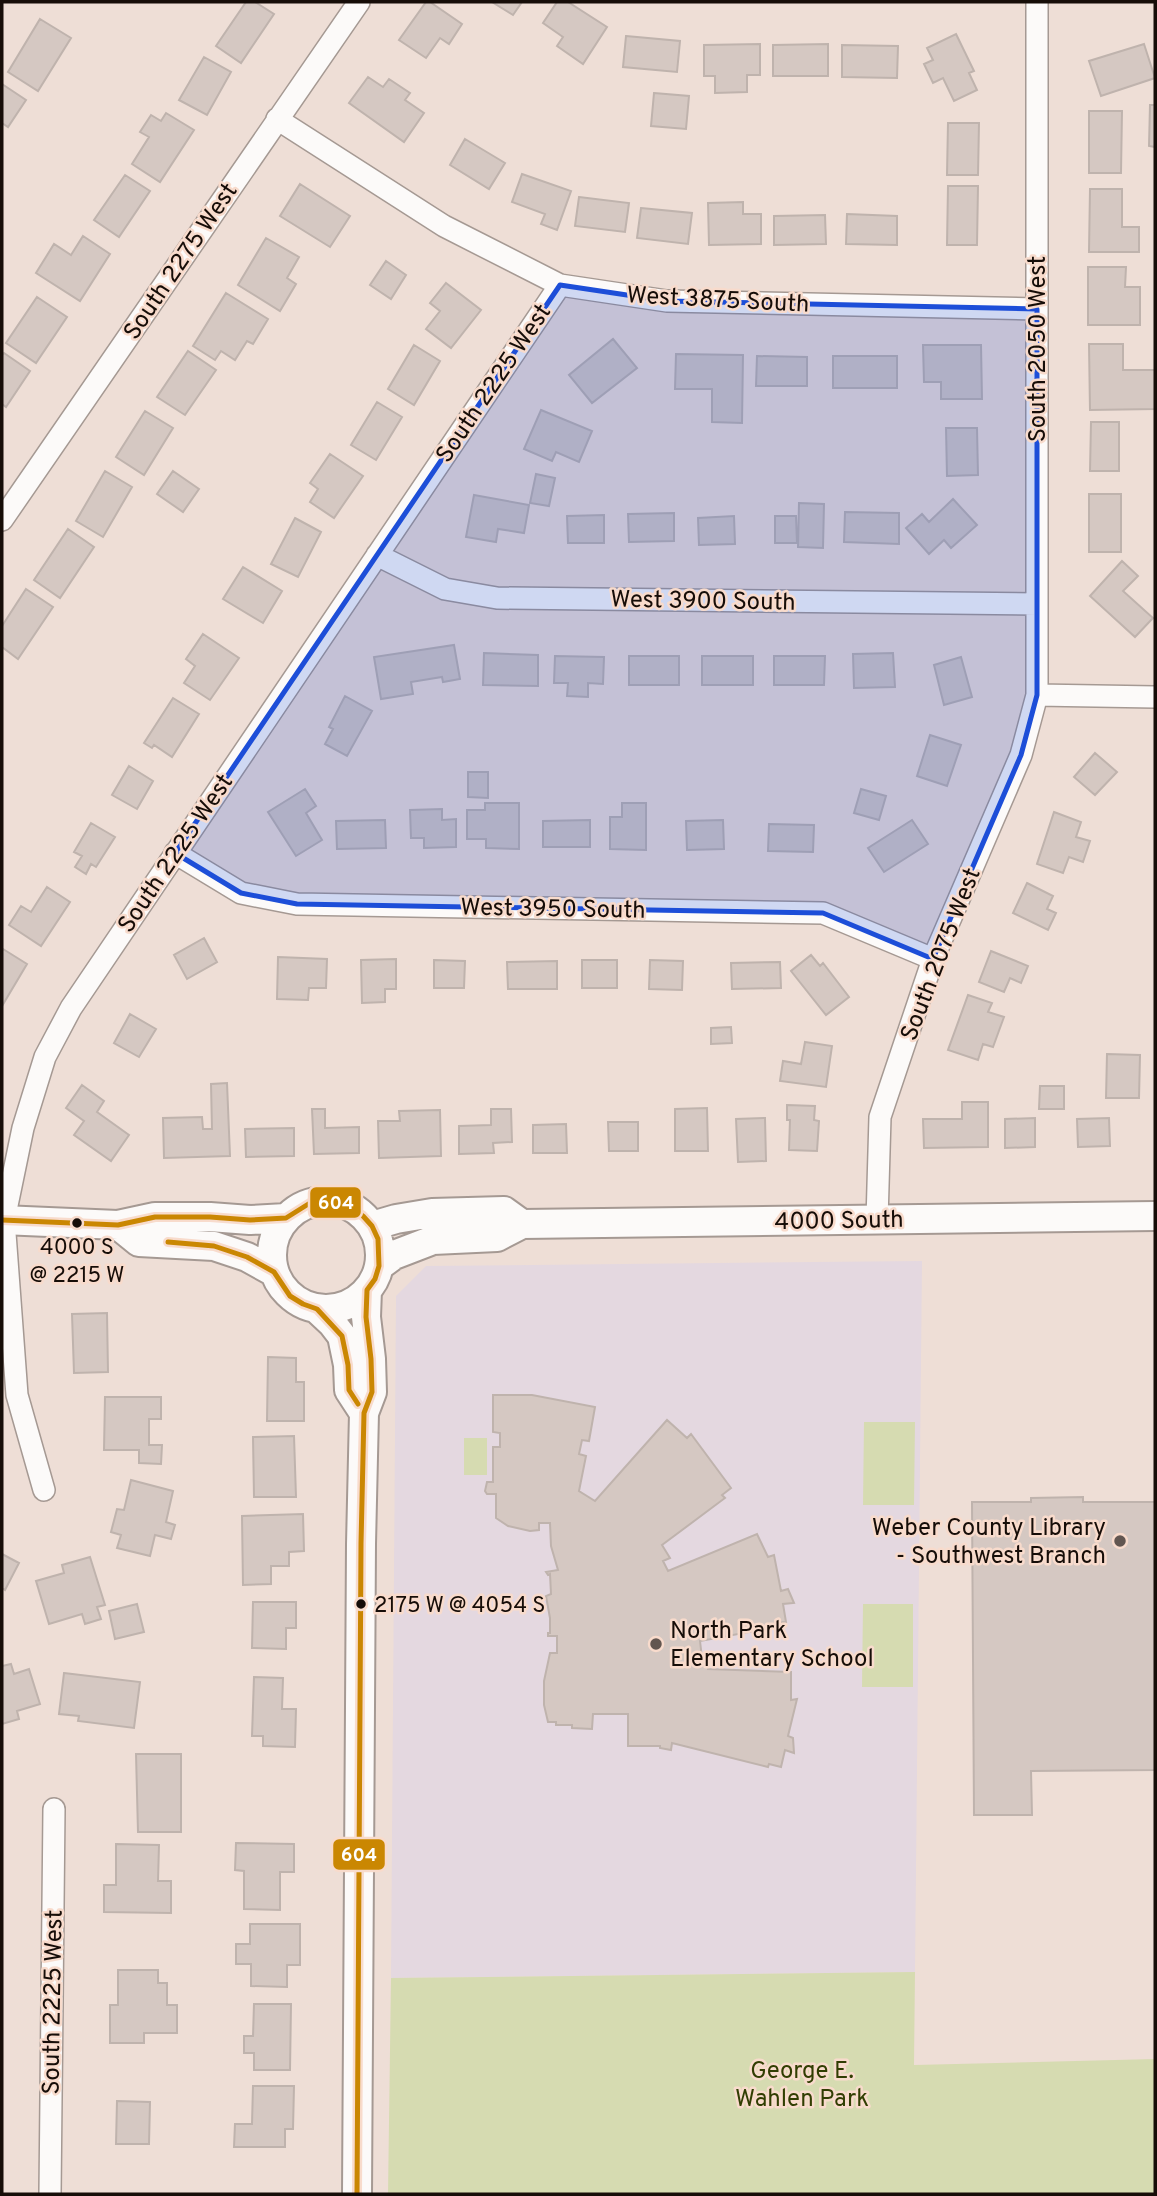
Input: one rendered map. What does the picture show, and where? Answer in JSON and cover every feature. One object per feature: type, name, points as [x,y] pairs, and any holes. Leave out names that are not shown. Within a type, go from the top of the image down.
[{"type":"street","name":"South 2275 West","points":[[2,520],[359,2]]},
{"type":"street","name":"South 2050 West","points":[[1037,2],[1037,695]]},
{"type":"street","name":"West 3875 South","points":[[277,119],[444,226],[560,285],[667,300],[1037,309]]},
{"type":"street","name":"South 2225 West","points":[[44,1490],[18,1395],[3,1220],[23,1128],[44,1057],[71,1007],[560,285]]},
{"type":"street","name":"West 3900 South","points":[[377,555],[445,589],[497,598],[1037,604]]},
{"type":"street","points":[[1037,695],[1155,696]]},
{"type":"street","name":"South 2075 West","points":[[877,1220],[880,1117],[933,959],[1021,755],[1037,695]]},
{"type":"street","name":"West 3950 South","points":[[176,853],[242,892],[297,904],[823,913],[933,959]]},
{"type":"street","points":[[357,2194],[364,1413],[372,1392],[366,1317],[380,1252],[372,1226],[363,1216],[338,1203],[324,1201],[297,1209],[286,1218],[273,1237],[274,1272],[290,1296],[303,1304],[317,1309],[331,1309],[348,1304],[373,1278]]},
{"type":"street","name":"4000 South","points":[[372,1226],[432,1213],[504,1211],[522,1224]]},
{"type":"street","name":"4000 South","points":[[373,1278],[394,1255],[433,1240],[497,1237],[522,1224],[1155,1216]]},
{"type":"street","points":[[3,1220],[118,1225],[155,1217],[250,1220],[286,1218]]},
{"type":"street","points":[[118,1225],[139,1242],[214,1246],[247,1257],[274,1272]]},
{"type":"street","points":[[317,1309],[342,1336],[348,1365],[349,1390],[364,1413]]},
{"type":"street","name":"South 2225 West","points":[[50,2194],[54,1810]]},
{"type":"highlighted area","points":[[560,285],[667,301],[1037,309],[1037,695],[1021,755],[933,959],[823,913],[297,904],[241,893],[175,853]]},
{"type":"shaded area","name":"North Park Elementary School","points":[[922,1261],[915,1972],[391,1978],[396,1296],[426,1266]]},
{"type":"green space","points":[[864,1422],[915,1422],[914,1505],[863,1505]]},
{"type":"green space","points":[[464,1438],[487,1438],[487,1475],[464,1475]]},
{"type":"green space","points":[[863,1604],[913,1604],[913,1687],[862,1687]]},
{"type":"green space","name":"George E. Wahlen Park","points":[[915,1972],[914,2065],[1155,2059],[1155,2194],[388,2194],[391,1978]]},
{"type":"building","points":[[246,2],[255,2],[274,14],[241,63],[216,46]]},
{"type":"building","points":[[426,2],[462,24],[449,44],[440,38],[426,58],[399,40]]},
{"type":"building","points":[[492,2],[522,2],[513,15]]},
{"type":"building","points":[[557,2],[568,2],[607,27],[583,64],[557,46],[563,37],[543,23]]},
{"type":"building","points":[[40,19],[71,38],[38,91],[8,72]]},
{"type":"building","points":[[956,34],[974,71],[969,73],[977,90],[954,101],[943,78],[933,83],[924,64],[933,60],[927,48]]},
{"type":"building","points":[[626,36],[680,41],[677,72],[623,67]]},
{"type":"building","points":[[760,44],[760,75],[747,75],[747,92],[715,93],[715,76],[704,76],[704,45]]},
{"type":"building","points":[[828,44],[828,76],[773,76],[773,45]]},
{"type":"building","points":[[1144,44],[1155,78],[1101,96],[1089,61]]},
{"type":"building","points":[[842,45],[898,46],[897,78],[842,77]]},
{"type":"building","points":[[204,57],[231,72],[207,115],[179,100]]},
{"type":"building","points":[[368,77],[383,87],[389,79],[410,93],[405,100],[424,113],[404,142],[349,103]]},
{"type":"building","points":[[2,84],[26,100],[8,127],[2,123]]},
{"type":"building","points":[[654,93],[689,96],[686,129],[651,126]]},
{"type":"building","points":[[1150,105],[1155,105],[1155,147],[1149,146]]},
{"type":"building","points":[[1089,111],[1122,111],[1121,173],[1089,173]]},
{"type":"building","points":[[166,113],[194,130],[160,182],[132,164],[149,137],[140,132],[151,115],[161,121]]},
{"type":"building","points":[[948,123],[979,123],[978,175],[947,175]]},
{"type":"building","points":[[465,139],[505,163],[489,189],[450,165]]},
{"type":"building","points":[[522,174],[571,191],[557,230],[541,224],[545,214],[512,202]]},
{"type":"building","points":[[125,175],[150,191],[119,237],[94,220]]},
{"type":"building","points":[[300,184],[350,216],[330,247],[280,216]]},
{"type":"building","points":[[948,186],[978,186],[977,245],[947,245]]},
{"type":"building","points":[[1090,189],[1122,189],[1122,227],[1139,227],[1139,252],[1089,252]]},
{"type":"building","points":[[579,197],[629,203],[625,232],[575,226]]},
{"type":"building","points":[[743,202],[743,214],[761,214],[761,244],[709,245],[708,203]]},
{"type":"building","points":[[641,208],[692,213],[688,244],[637,238]]},
{"type":"building","points":[[847,214],[897,216],[897,245],[846,244]]},
{"type":"building","points":[[825,215],[826,244],[774,245],[774,216]]},
{"type":"building","points":[[83,236],[110,254],[80,301],[36,273],[54,244],[71,255]]},
{"type":"building","points":[[266,238],[299,257],[287,278],[296,284],[280,311],[238,285]]},
{"type":"building","points":[[386,261],[406,275],[391,299],[370,285]]},
{"type":"building","points":[[1088,267],[1126,267],[1125,287],[1140,287],[1140,325],[1088,325]]},
{"type":"building","points":[[446,283],[481,310],[451,348],[426,329],[440,311],[430,303]]},
{"type":"building","points":[[226,293],[268,319],[253,344],[247,341],[235,360],[221,351],[215,360],[193,346]]},
{"type":"building","points":[[37,297],[67,317],[36,363],[6,343]]},
{"type":"building","points":[[613,339],[637,368],[592,403],[569,375]]},
{"type":"building","points":[[1089,344],[1123,344],[1123,370],[1155,370],[1155,409],[1090,410]]},
{"type":"building","points":[[414,345],[440,361],[414,405],[388,389]]},
{"type":"building","points":[[923,345],[981,345],[982,399],[941,399],[941,382],[924,382]]},
{"type":"building","points":[[188,351],[216,370],[185,415],[157,397]]},
{"type":"building","points":[[4,353],[30,371],[6,407],[2,404]]},
{"type":"building","points":[[676,354],[743,355],[742,423],[712,422],[712,389],[675,389]]},
{"type":"building","points":[[757,356],[807,357],[807,386],[756,386]]},
{"type":"building","points":[[833,356],[897,356],[897,388],[833,388]]},
{"type":"building","points":[[377,402],[402,417],[376,460],[351,445]]},
{"type":"building","points":[[541,410],[592,431],[579,462],[556,452],[552,461],[524,449]]},
{"type":"building","points":[[145,411],[173,428],[144,475],[116,457]]},
{"type":"building","points":[[1091,422],[1119,422],[1119,471],[1090,471]]},
{"type":"building","points":[[946,428],[977,428],[978,475],[947,476]]},
{"type":"building","points":[[330,454],[363,476],[334,518],[310,502],[318,489],[310,483]]},
{"type":"building","points":[[105,471],[132,487],[103,537],[76,521]]},
{"type":"building","points":[[173,471],[199,489],[183,512],[157,494]]},
{"type":"building","points":[[536,474],[555,478],[549,506],[530,503]]},
{"type":"building","points":[[1089,494],[1121,494],[1121,552],[1089,552]]},
{"type":"building","points":[[474,495],[529,505],[524,533],[498,529],[496,542],[466,537]]},
{"type":"building","points":[[953,499],[977,525],[951,548],[944,540],[929,554],[906,528],[922,514],[929,522]]},
{"type":"building","points":[[799,503],[824,504],[823,548],[798,547]]},
{"type":"building","points":[[845,512],[899,513],[899,544],[844,542]]},
{"type":"building","points":[[674,513],[674,541],[629,542],[628,514]]},
{"type":"building","points":[[604,515],[604,543],[568,543],[567,516]]},
{"type":"building","points":[[734,516],[735,544],[699,545],[698,518]]},
{"type":"building","points":[[775,516],[796,516],[797,543],[775,543]]},
{"type":"building","points":[[295,518],[321,532],[298,577],[271,564]]},
{"type":"building","points":[[68,529],[94,547],[60,598],[34,580]]},
{"type":"building","points":[[1122,561],[1138,576],[1123,591],[1153,618],[1135,637],[1090,596]]},
{"type":"building","points":[[243,567],[282,591],[263,623],[223,599]]},
{"type":"building","points":[[26,589],[53,607],[18,659],[2,647],[2,626]]},
{"type":"building","points":[[203,634],[239,658],[210,700],[184,683],[195,666],[186,659]]},
{"type":"building","points":[[454,645],[460,679],[443,682],[442,677],[411,682],[413,694],[381,699],[374,657]]},
{"type":"building","points":[[484,653],[538,655],[538,686],[483,685]]},
{"type":"building","points":[[893,653],[895,687],[854,688],[853,654]]},
{"type":"building","points":[[555,656],[604,657],[603,684],[588,683],[588,697],[567,696],[568,683],[554,683]]},
{"type":"building","points":[[629,656],[679,656],[679,685],[629,685]]},
{"type":"building","points":[[702,656],[753,656],[753,685],[702,685]]},
{"type":"building","points":[[774,656],[825,656],[824,685],[774,685]]},
{"type":"building","points":[[961,657],[972,697],[944,705],[934,665]]},
{"type":"building","points":[[345,696],[372,711],[347,756],[325,744],[333,729],[329,727]]},
{"type":"building","points":[[173,698],[199,714],[172,757],[154,745],[152,748],[144,743]]},
{"type":"building","points":[[930,735],[961,745],[947,786],[917,776]]},
{"type":"building","points":[[1095,753],[1117,772],[1095,795],[1074,777]]},
{"type":"building","points":[[129,766],[153,781],[137,809],[112,795]]},
{"type":"building","points":[[468,772],[488,772],[488,798],[468,797]]},
{"type":"building","points":[[305,789],[316,806],[306,813],[322,840],[296,856],[268,812]]},
{"type":"building","points":[[861,789],[886,796],[879,820],[854,813]]},
{"type":"building","points":[[485,803],[519,803],[519,849],[486,848],[486,839],[467,839],[467,810],[485,810]]},
{"type":"building","points":[[622,803],[646,803],[646,850],[610,849],[610,817],[622,817]]},
{"type":"building","points":[[442,809],[442,820],[456,819],[456,847],[424,848],[424,838],[411,838],[410,810]]},
{"type":"building","points":[[1054,812],[1081,822],[1076,837],[1090,841],[1083,862],[1069,857],[1063,873],[1037,864]]},
{"type":"building","points":[[385,820],[386,848],[337,849],[336,821]]},
{"type":"building","points":[[590,820],[590,847],[543,847],[543,821]]},
{"type":"building","points":[[723,820],[724,849],[687,850],[686,821]]},
{"type":"building","points":[[912,820],[928,844],[884,872],[868,848]]},
{"type":"building","points":[[91,823],[115,837],[96,867],[91,864],[86,874],[75,867],[82,856],[74,852]]},
{"type":"building","points":[[769,824],[814,825],[813,852],[768,851]]},
{"type":"building","points":[[1027,883],[1053,896],[1047,909],[1056,913],[1048,930],[1013,913]]},
{"type":"building","points":[[47,887],[70,902],[41,946],[9,925],[21,906],[31,912]]},
{"type":"building","points":[[204,938],[217,962],[187,979],[174,955]]},
{"type":"building","points":[[3,949],[27,964],[2,1006],[2,951]]},
{"type":"building","points":[[991,951],[1028,966],[1021,983],[1010,978],[1004,992],[979,982]]},
{"type":"building","points":[[811,955],[820,966],[823,963],[849,997],[826,1015],[791,971]]},
{"type":"building","points":[[278,957],[327,959],[326,988],[309,988],[308,1000],[277,999]]},
{"type":"building","points":[[396,959],[396,989],[385,989],[385,1002],[362,1003],[361,960]]},
{"type":"building","points":[[434,960],[465,961],[464,988],[434,988]]},
{"type":"building","points":[[582,960],[617,960],[617,988],[582,988]]},
{"type":"building","points":[[650,960],[683,961],[682,990],[649,989]]},
{"type":"building","points":[[557,961],[557,989],[508,989],[507,962]]},
{"type":"building","points":[[780,962],[781,988],[732,989],[731,963]]},
{"type":"building","points":[[968,995],[992,1003],[988,1012],[1004,1017],[993,1047],[983,1044],[978,1060],[948,1050]]},
{"type":"building","points":[[130,1014],[156,1029],[139,1057],[114,1043]]},
{"type":"building","points":[[731,1027],[732,1043],[711,1044],[711,1028]]},
{"type":"building","points":[[805,1042],[832,1046],[826,1087],[780,1081],[783,1061],[801,1064]]},
{"type":"building","points":[[1107,1054],[1140,1055],[1139,1098],[1106,1098]]},
{"type":"building","points":[[227,1083],[230,1156],[164,1158],[163,1118],[202,1117],[203,1129],[212,1129],[211,1084]]},
{"type":"building","points":[[82,1085],[104,1101],[97,1112],[129,1135],[111,1161],[74,1135],[84,1121],[66,1108]]},
{"type":"building","points":[[1040,1086],[1064,1086],[1064,1109],[1039,1109]]},
{"type":"building","points":[[962,1102],[988,1102],[988,1147],[924,1148],[923,1119],[962,1119]]},
{"type":"building","points":[[787,1105],[815,1106],[814,1120],[819,1121],[817,1151],[789,1150],[790,1120],[787,1120]]},
{"type":"building","points":[[707,1108],[708,1151],[675,1151],[675,1109]]},
{"type":"building","points":[[312,1109],[325,1109],[325,1128],[359,1127],[359,1153],[314,1154]]},
{"type":"building","points":[[491,1109],[511,1109],[512,1142],[493,1143],[494,1153],[459,1154],[459,1126],[491,1125]]},
{"type":"building","points":[[440,1110],[441,1156],[379,1158],[378,1121],[400,1121],[399,1111]]},
{"type":"building","points":[[765,1118],[766,1161],[738,1162],[736,1119]]},
{"type":"building","points":[[1035,1118],[1035,1147],[1005,1148],[1005,1119]]},
{"type":"building","points":[[1109,1118],[1110,1146],[1078,1147],[1077,1119]]},
{"type":"building","points":[[608,1122],[638,1122],[638,1151],[609,1151]]},
{"type":"building","points":[[566,1124],[567,1153],[533,1153],[533,1125]]},
{"type":"building","points":[[294,1128],[294,1156],[246,1157],[245,1129]]},
{"type":"building","points":[[107,1313],[108,1372],[74,1373],[72,1314]]},
{"type":"building","points":[[268,1357],[296,1358],[296,1382],[304,1382],[304,1421],[267,1421]]},
{"type":"building","points":[[493,1395],[532,1395],[595,1407],[589,1441],[582,1440],[579,1454],[586,1456],[579,1491],[595,1501],[667,1420],[687,1438],[691,1434],[731,1488],[722,1495],[725,1498],[662,1545],[670,1558],[663,1561],[668,1571],[757,1534],[768,1557],[774,1555],[781,1591],[788,1589],[794,1603],[783,1604],[786,1622],[776,1623],[776,1627],[700,1641],[702,1658],[707,1657],[708,1669],[791,1672],[791,1700],[797,1699],[788,1736],[793,1738],[794,1753],[785,1750],[781,1767],[769,1764],[768,1767],[672,1743],[671,1750],[660,1746],[628,1746],[628,1714],[593,1714],[592,1729],[572,1728],[572,1725],[548,1722],[544,1705],[544,1681],[550,1653],[557,1653],[557,1636],[548,1636],[550,1618],[546,1596],[551,1594],[550,1574],[546,1572],[558,1570],[551,1546],[550,1523],[539,1523],[539,1530],[530,1531],[508,1526],[496,1518],[496,1494],[487,1494],[485,1491],[487,1482],[493,1482],[493,1447],[500,1447],[500,1433],[493,1432]]},
{"type":"building","points":[[105,1397],[161,1397],[161,1419],[149,1419],[149,1445],[162,1445],[161,1464],[139,1463],[139,1450],[104,1450]]},
{"type":"building","points":[[294,1436],[296,1497],[254,1497],[253,1437]]},
{"type":"building","points":[[131,1480],[173,1491],[166,1522],[175,1525],[171,1539],[155,1535],[150,1556],[117,1548],[121,1535],[111,1532],[117,1509],[124,1510]]},
{"type":"building","points":[[1083,1497],[1083,1502],[1155,1502],[1155,1770],[1031,1771],[1032,1815],[974,1815],[972,1502],[1031,1502],[1031,1498]]},
{"type":"building","points":[[303,1514],[304,1551],[289,1552],[289,1566],[271,1566],[271,1584],[243,1585],[242,1516]]},
{"type":"building","points":[[2,1554],[19,1563],[5,1590],[2,1588]]},
{"type":"building","points":[[90,1557],[105,1605],[97,1607],[101,1619],[85,1624],[82,1614],[49,1624],[36,1581],[64,1573],[62,1565]]},
{"type":"building","points":[[253,1602],[296,1602],[296,1628],[286,1628],[286,1649],[252,1648]]},
{"type":"building","points":[[137,1604],[144,1632],[115,1639],[109,1611]]},
{"type":"building","points":[[11,1664],[14,1674],[29,1669],[40,1704],[17,1711],[19,1719],[2,1724],[2,1666]]},
{"type":"building","points":[[64,1673],[140,1682],[134,1728],[78,1721],[79,1716],[59,1714]]},
{"type":"building","points":[[254,1677],[283,1678],[282,1709],[296,1709],[295,1747],[263,1746],[263,1736],[252,1736]]},
{"type":"building","points":[[136,1754],[181,1754],[181,1832],[138,1832]]},
{"type":"building","points":[[236,1843],[294,1844],[294,1872],[280,1872],[280,1910],[244,1909],[244,1871],[235,1870]]},
{"type":"building","points":[[116,1844],[159,1845],[158,1881],[171,1881],[171,1913],[104,1912],[104,1885],[116,1885]]},
{"type":"building","points":[[250,1924],[300,1924],[300,1965],[287,1965],[287,1987],[251,1986],[251,1964],[236,1964],[236,1944],[250,1944]]},
{"type":"building","points":[[118,1970],[158,1970],[158,1983],[167,1983],[167,2005],[177,2005],[177,2033],[144,2033],[144,2043],[110,2043],[110,2005],[118,2005]]},
{"type":"building","points":[[254,2004],[291,2004],[290,2070],[254,2070],[254,2053],[244,2053],[244,2036],[253,2036]]},
{"type":"building","points":[[253,2086],[294,2086],[293,2129],[285,2129],[285,2147],[234,2147],[235,2124],[252,2124]]},
{"type":"building","points":[[117,2101],[150,2102],[149,2144],[116,2144]]},
{"type":"transit line","name":"604","points":[[2,1220],[118,1225],[155,1217],[250,1220],[286,1218],[310,1203],[324,1201],[338,1203],[363,1216],[378,1239],[379,1266],[375,1279],[367,1290],[366,1317],[372,1392],[364,1413],[361,1544],[357,2194]]},
{"type":"transit line","name":"604","points":[[168,1242],[214,1246],[247,1257],[274,1272],[290,1296],[317,1309],[342,1336],[348,1365],[349,1390],[358,1404]]},
{"type":"place","name":"4000 S @ 2215 W","points":[[77,1223]]},
{"type":"place","name":"Weber County Library - Southwest Branch","points":[[1120,1541]]},
{"type":"place","name":"2175 W @ 4054 S","points":[[361,1604]]},
{"type":"place","name":"North Park Elementary School","points":[[656,1644]]}]
